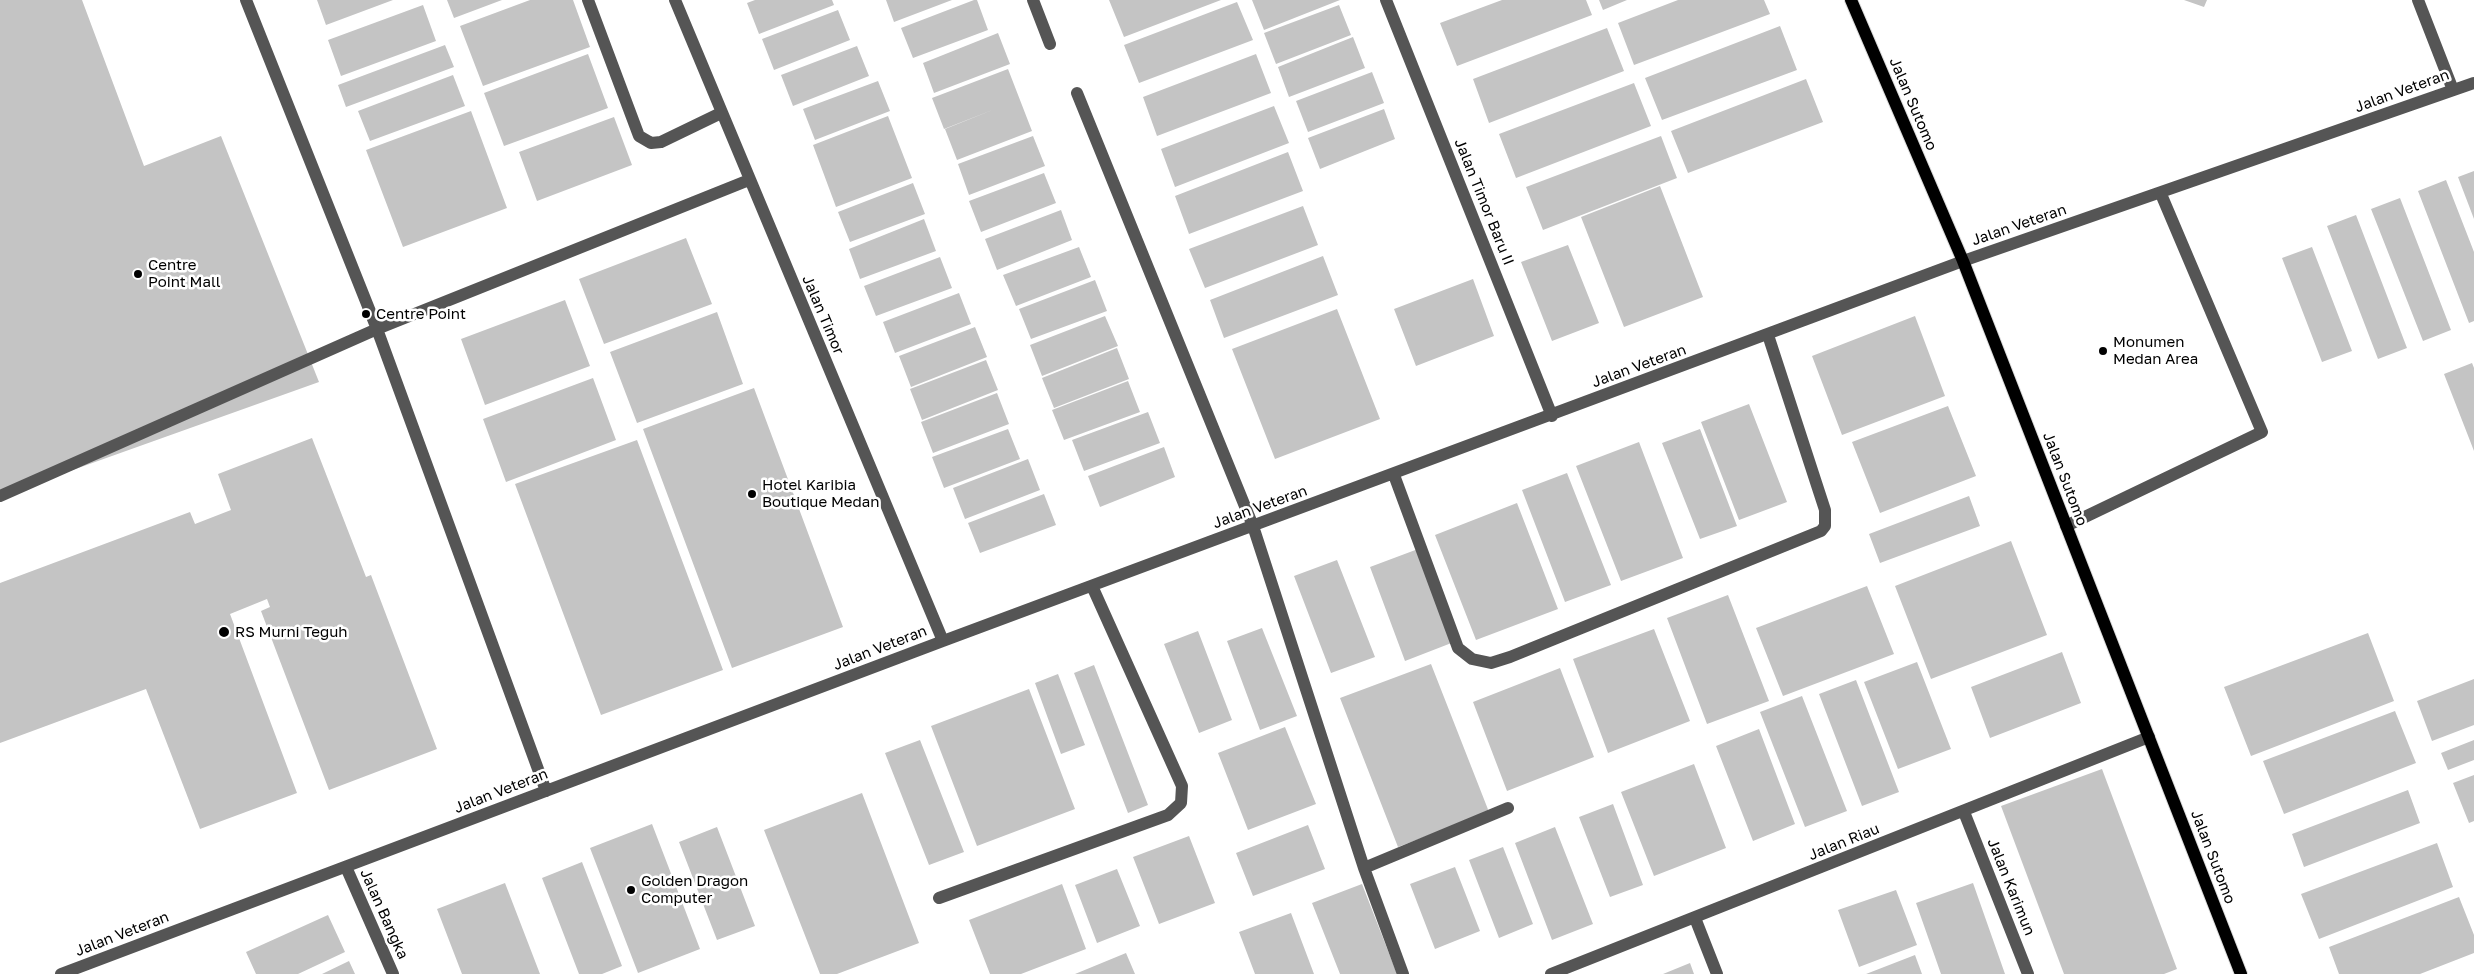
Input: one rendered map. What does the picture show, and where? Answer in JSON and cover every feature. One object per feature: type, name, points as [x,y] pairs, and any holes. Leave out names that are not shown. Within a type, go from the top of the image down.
[{"type":"main road","name":"Jalan Sutomo","points":[[1851,0],[1963,261],[2241,974]]},
{"type":"street","points":[[246,0],[378,329],[546,791]]},
{"type":"street","points":[[588,0],[639,136],[651,143],[661,142],[722,114]]},
{"type":"street","name":"Jalan Timor","points":[[675,0],[943,641]]},
{"type":"street","points":[[1033,0],[1050,44]]},
{"type":"street","name":"Jalan Timor Baru II","points":[[1386,0],[1552,416]]},
{"type":"street","points":[[2418,0],[2453,90]]},
{"type":"street","name":"Jalan Veteran","points":[[61,974],[943,641],[1394,475],[1963,261],[2161,194],[2474,83]]},
{"type":"street","points":[[1077,92],[1253,526],[1364,868],[1403,974]]},
{"type":"street","points":[[0,496],[378,329],[750,180]]},
{"type":"street","points":[[2066,526],[2262,432],[2161,194]]},
{"type":"street","points":[[1394,475],[1458,648],[1472,659],[1491,663],[1510,657],[1821,531],[1826,518],[1825,510],[1768,335]]},
{"type":"street","points":[[939,898],[1168,815],[1181,803],[1182,786],[1092,586]]},
{"type":"street","name":"Jalan Riau","points":[[1551,974],[1964,812],[2149,737]]},
{"type":"street","points":[[1364,868],[1508,808]]},
{"type":"street","name":"Jalan Karimun","points":[[1964,812],[2028,974]]},
{"type":"street","name":"Jalan Bangka","points":[[346,867],[393,974]]},
{"type":"street","points":[[1695,918],[1717,974]]},
{"type":"building","name":"Centre Point Mall","points":[[0,0],[82,0],[144,166],[221,136],[319,382],[0,496]]},
{"type":"building","points":[[317,0],[393,0],[326,25]]},
{"type":"building","points":[[447,0],[502,0],[454,18]]},
{"type":"building","points":[[530,0],[573,0],[590,47],[483,86],[460,26]]},
{"type":"building","points":[[755,0],[832,0],[834,5],[759,34],[747,3]]},
{"type":"building","points":[[886,0],[952,0],[894,22]]},
{"type":"building","points":[[977,0],[988,30],[913,58],[901,28]]},
{"type":"building","points":[[1109,0],[1221,0],[1124,37]]},
{"type":"building","points":[[1252,0],[1340,0],[1264,30]]},
{"type":"building","points":[[1502,0],[1586,0],[1592,15],[1457,66],[1440,23]]},
{"type":"building","points":[[1599,0],[1627,0],[1603,10]]},
{"type":"building","points":[[1678,0],[1764,0],[1770,14],[1634,65],[1618,23]]},
{"type":"building","points":[[2184,0],[2207,0],[2204,7]]},
{"type":"building","points":[[1237,2],[1253,40],[1139,83],[1124,45]]},
{"type":"building","points":[[423,5],[436,41],[341,76],[328,40]]},
{"type":"building","points":[[1339,5],[1351,35],[1276,64],[1264,33]]},
{"type":"building","points":[[838,10],[850,40],[774,70],[762,39]]},
{"type":"building","points":[[1780,26],[1797,70],[1662,120],[1645,78]]},
{"type":"building","points":[[1607,28],[1624,71],[1489,123],[1473,79]]},
{"type":"building","points":[[998,33],[1010,64],[934,93],[923,63]]},
{"type":"building","points":[[1353,37],[1365,68],[1289,97],[1278,67]]},
{"type":"building","points":[[445,45],[454,67],[346,107],[338,85]]},
{"type":"building","points":[[857,46],[869,76],[793,106],[781,75]]},
{"type":"building","points":[[588,54],[608,108],[504,146],[484,93]]},
{"type":"building","points":[[1256,54],[1271,93],[1157,136],[1143,97]]},
{"type":"building","points":[[1008,69],[1032,131],[957,160],[945,129],[995,109],[944,129],[932,98]]},
{"type":"building","points":[[1372,72],[1384,103],[1308,132],[1296,101]]},
{"type":"building","points":[[453,75],[465,106],[370,141],[358,111]]},
{"type":"building","points":[[1806,79],[1823,122],[1688,173],[1671,131]]},
{"type":"building","points":[[878,81],[890,111],[815,140],[803,109]]},
{"type":"building","points":[[1634,83],[1651,126],[1516,178],[1499,134]]},
{"type":"building","points":[[1274,106],[1289,143],[1175,187],[1161,149]]},
{"type":"building","points":[[1384,109],[1395,139],[1320,169],[1308,138]]},
{"type":"building","points":[[471,111],[507,208],[403,247],[366,150]]},
{"type":"building","points":[[888,116],[912,178],[836,207],[813,145]]},
{"type":"building","points":[[614,117],[632,165],[537,201],[519,152]]},
{"type":"building","points":[[1033,136],[1045,166],[969,195],[958,164]]},
{"type":"building","points":[[1661,136],[1677,178],[1543,230],[1526,187]]},
{"type":"building","points":[[1288,152],[1303,191],[1189,234],[1175,196]]},
{"type":"building","points":[[2474,171],[2474,219],[2458,177]]},
{"type":"building","points":[[1044,173],[1056,203],[981,232],[969,201]]},
{"type":"building","points":[[2446,180],[2474,252],[2474,321],[2469,323],[2418,191]]},
{"type":"building","points":[[913,183],[925,214],[850,242],[838,212]]},
{"type":"building","points":[[1660,186],[1703,297],[1624,327],[1581,217]]},
{"type":"building","points":[[2400,198],[2451,330],[2423,341],[2371,209]]},
{"type":"building","points":[[1303,206],[1318,245],[1205,288],[1189,249]]},
{"type":"building","points":[[1061,210],[1072,240],[997,270],[985,239]]},
{"type":"building","points":[[2356,215],[2407,348],[2378,359],[2327,226]]},
{"type":"building","points":[[924,219],[936,251],[860,279],[849,249]]},
{"type":"building","points":[[686,238],[712,304],[604,344],[579,279]]},
{"type":"building","points":[[1568,245],[1599,323],[1552,341],[1521,262]]},
{"type":"building","points":[[1079,247],[1091,277],[1016,306],[1003,275]]},
{"type":"building","points":[[2312,247],[2352,351],[2322,362],[2282,258]]},
{"type":"building","points":[[1323,256],[1338,295],[1224,338],[1210,300]]},
{"type":"building","points":[[940,257],[952,288],[876,316],[864,286]]},
{"type":"building","points":[[1473,279],[1494,336],[1416,366],[1394,309]]},
{"type":"building","points":[[1095,280],[1107,311],[1031,339],[1019,309]]},
{"type":"building","points":[[959,293],[971,324],[895,353],[883,322]]},
{"type":"building","points":[[565,300],[590,366],[485,405],[461,339]]},
{"type":"building","points":[[1337,309],[1380,419],[1275,459],[1232,349]]},
{"type":"building","points":[[717,312],[743,384],[637,423],[610,352]]},
{"type":"building","points":[[1105,316],[1118,346],[1042,376],[1030,345]]},
{"type":"building","points":[[1915,316],[1945,396],[1842,435],[1812,356]]},
{"type":"building","points":[[975,327],[987,357],[911,387],[899,356]]},
{"type":"building","points":[[1117,348],[1129,379],[1054,408],[1042,378]]},
{"type":"building","points":[[986,360],[998,390],[922,420],[910,389]]},
{"type":"building","points":[[2472,363],[2474,368],[2474,451],[2444,374]]},
{"type":"building","points":[[593,378],[616,440],[506,482],[483,419]]},
{"type":"building","points":[[1128,381],[1140,412],[1064,440],[1052,410]]},
{"type":"building","points":[[754,388],[843,627],[732,668],[643,429]]},
{"type":"building","points":[[997,393],[1009,424],[933,453],[921,422]]},
{"type":"building","points":[[1749,404],[1787,502],[1739,520],[1701,422]]},
{"type":"building","points":[[1948,406],[1976,476],[1880,513],[1852,442]]},
{"type":"building","points":[[1148,412],[1160,443],[1084,471],[1072,440]]},
{"type":"building","points":[[1008,429],[1020,459],[944,488],[932,457]]},
{"type":"building","points":[[1700,429],[1737,526],[1700,539],[1662,443]]},
{"type":"building","name":"RS Murni Teguh","points":[[312,438],[366,577],[371,575],[437,749],[329,790],[261,611],[270,607],[267,599],[230,614],[297,793],[200,829],[146,689],[0,743],[0,583],[190,512],[195,524],[231,510],[218,474]]},
{"type":"building","points":[[637,440],[723,670],[601,715],[515,484]]},
{"type":"building","points":[[1639,442],[1683,558],[1621,581],[1576,466]]},
{"type":"building","points":[[1164,447],[1175,477],[1100,507],[1088,476]]},
{"type":"building","points":[[1028,459],[1040,490],[965,519],[953,488]]},
{"type":"building","points":[[1567,473],[1611,585],[1565,602],[1522,490]]},
{"type":"building","points":[[1044,494],[1056,525],[980,553],[968,523]]},
{"type":"building","points":[[1969,496],[1980,526],[1880,563],[1869,534]]},
{"type":"building","points":[[1517,503],[1558,609],[1476,640],[1435,535]]},
{"type":"building","points":[[2011,541],[2047,635],[1931,679],[1895,586]]},
{"type":"building","points":[[1418,549],[1454,642],[1405,661],[1370,567]]},
{"type":"building","points":[[1337,560],[1375,657],[1331,673],[1294,576]]},
{"type":"building","points":[[1867,586],[1894,654],[1783,696],[1756,628]]},
{"type":"building","points":[[1728,595],[1769,701],[1707,724],[1667,618]]},
{"type":"building","points":[[1262,628],[1297,716],[1260,730],[1227,641]]},
{"type":"building","points":[[1654,629],[1690,721],[1608,753],[1573,659]]},
{"type":"building","points":[[1198,631],[1232,720],[1199,733],[1164,644]]},
{"type":"building","points":[[2368,633],[2394,701],[2251,756],[2224,687]]},
{"type":"building","points":[[2062,652],[2081,703],[1990,738],[1971,687]]},
{"type":"building","points":[[1917,662],[1951,749],[1898,769],[1864,682]]},
{"type":"building","points":[[1431,664],[1489,812],[1398,847],[1340,698]]},
{"type":"building","points":[[1094,665],[1148,805],[1128,813],[1074,673]]},
{"type":"building","points":[[1560,668],[1594,757],[1507,791],[1473,702]]},
{"type":"building","points":[[1058,674],[1085,745],[1061,754],[1035,683]]},
{"type":"building","points":[[2474,679],[2474,725],[2432,741],[2417,701]]},
{"type":"building","points":[[1856,680],[1899,792],[1862,806],[1819,694]]},
{"type":"building","points":[[1029,689],[1075,809],[977,846],[931,726]]},
{"type":"building","points":[[1802,696],[1847,811],[1805,827],[1760,712]]},
{"type":"building","points":[[2395,711],[2416,763],[2284,814],[2263,761]]},
{"type":"building","points":[[1285,727],[1316,804],[1248,830],[1218,753]]},
{"type":"building","points":[[1759,729],[1795,824],[1753,841],[1716,746]]},
{"type":"building","points":[[920,740],[964,852],[929,865],[885,753]]},
{"type":"building","points":[[2474,740],[2474,760],[2448,770],[2441,753]]},
{"type":"building","points":[[1694,764],[1726,848],[1654,876],[1621,792]]},
{"type":"building","points":[[2102,769],[2177,969],[2164,974],[2064,974],[2001,806]]},
{"type":"building","points":[[2474,775],[2474,821],[2469,823],[2453,783]]},
{"type":"building","points":[[2408,790],[2420,823],[2304,867],[2292,834]]},
{"type":"building","points":[[862,793],[919,943],[837,974],[820,974],[764,830]]},
{"type":"building","points":[[1613,804],[1643,885],[1610,897],[1579,817]]},
{"type":"building","points":[[652,824],[700,949],[638,973],[590,848]]},
{"type":"building","points":[[1308,825],[1325,869],[1253,896],[1236,853]]},
{"type":"building","points":[[717,827],[755,926],[717,940],[679,842]]},
{"type":"building","points":[[1555,827],[1593,924],[1552,940],[1515,843]]},
{"type":"building","points":[[1189,836],[1215,903],[1159,924],[1133,857]]},
{"type":"building","points":[[2437,843],[2453,887],[2319,939],[2301,894]]},
{"type":"building","points":[[1503,847],[1533,924],[1499,938],[1469,860]]},
{"type":"building","points":[[582,862],[622,966],[602,974],[579,974],[542,878]]},
{"type":"building","points":[[1455,867],[1480,931],[1435,949],[1410,884]]},
{"type":"building","points":[[1117,869],[1140,926],[1097,943],[1075,885]]},
{"type":"building","points":[[505,883],[540,974],[462,974],[437,909]]},
{"type":"building","points":[[1973,883],[2005,974],[1941,974],[1916,903]]},
{"type":"building","points":[[1062,884],[1086,949],[1021,974],[990,974],[969,920]]},
{"type":"building","points":[[1362,884],[1397,974],[1340,974],[1312,903]]},
{"type":"building","points":[[1896,890],[1917,945],[1859,967],[1838,910]]},
{"type":"building","points":[[2459,897],[2474,935],[2474,953],[2420,974],[2339,974],[2329,947]]},
{"type":"building","points":[[1291,913],[1314,974],[1255,974],[1239,932]]},
{"type":"building","points":[[328,915],[345,952],[298,974],[256,974],[246,952]]},
{"type":"building","points":[[1126,953],[1135,974],[1075,974]]},
{"type":"building","points":[[1915,955],[1922,974],[1866,974]]},
{"type":"building","points":[[349,961],[355,974],[322,974]]},
{"type":"building","points":[[1690,963],[1694,974],[1663,974]]},
{"type":"place","name":"Centre Point Mall","points":[[138,274]]},
{"type":"place","name":"Centre Point","points":[[366,314]]},
{"type":"place","name":"Monumen Medan Area","points":[[2103,351]]},
{"type":"place","name":"Hotel Karibia Boutique Medan","points":[[752,494]]},
{"type":"place","name":"RS Murni Teguh","points":[[224,632]]},
{"type":"place","name":"Golden Dragon Computer","points":[[631,890]]}]
